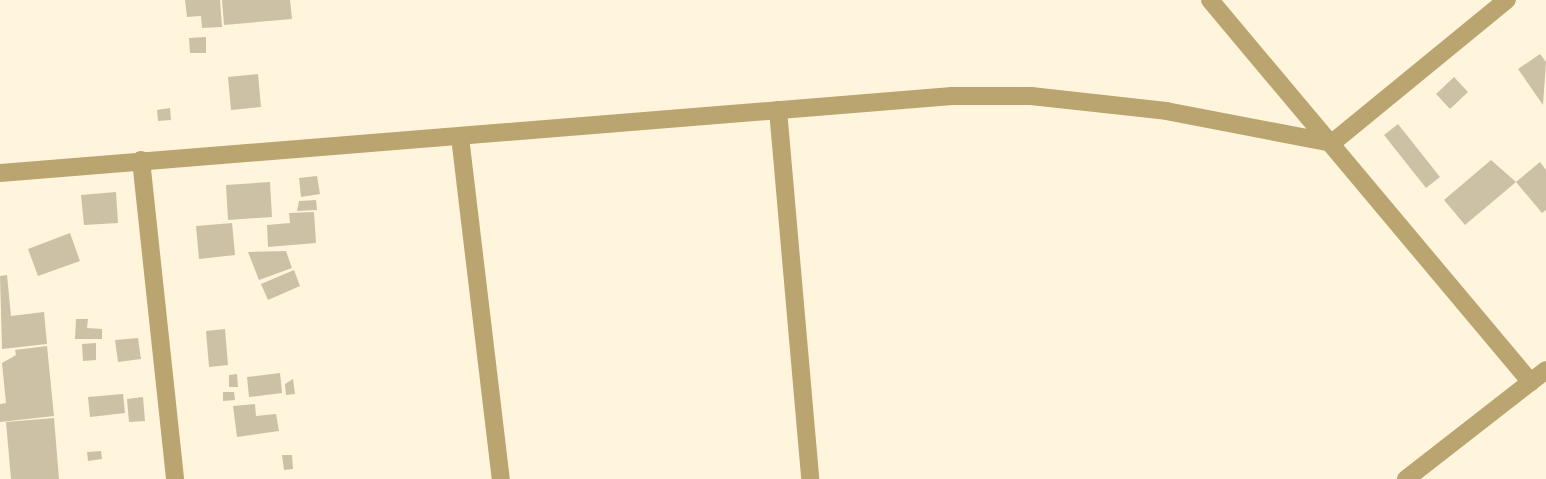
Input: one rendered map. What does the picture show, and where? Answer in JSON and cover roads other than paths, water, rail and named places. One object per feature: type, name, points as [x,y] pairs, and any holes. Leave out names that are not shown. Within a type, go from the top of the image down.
[{"type":"street","points":[[1210,0],[1531,382]]},
{"type":"street","points":[[1332,143],[1507,0]]},
{"type":"street","points":[[0,173],[141,159],[460,137],[952,96],[1031,96],[1166,111],[1332,143]]},
{"type":"street","points":[[778,110],[810,479]]},
{"type":"street","points":[[460,137],[501,479]]},
{"type":"street","points":[[141,159],[175,479]]},
{"type":"street","points":[[1406,479],[1546,370]]}]
